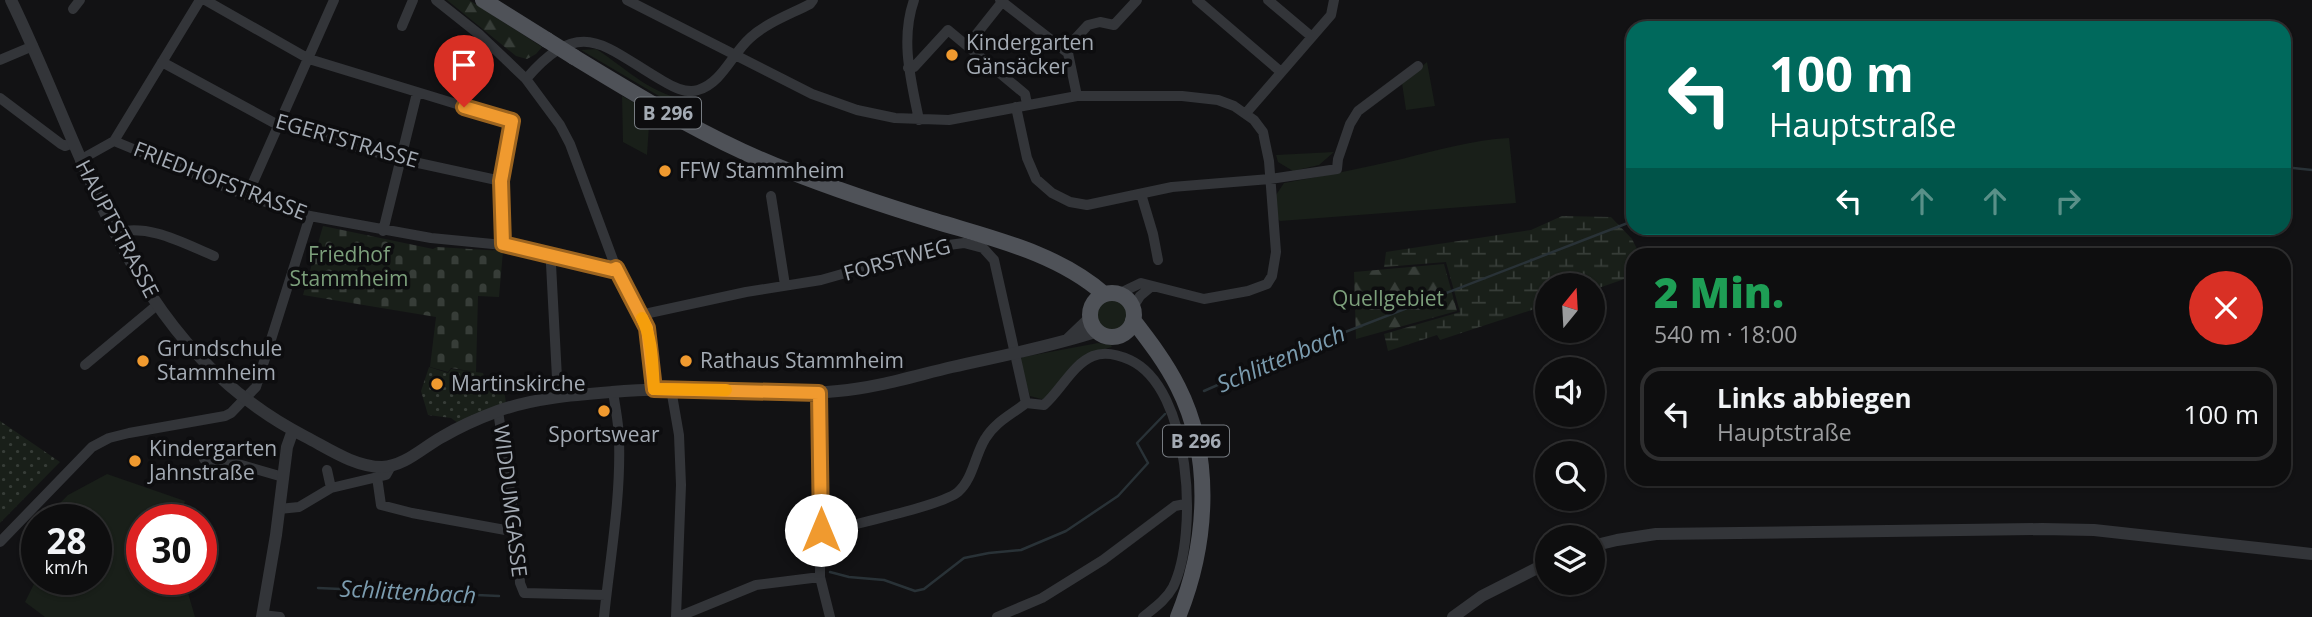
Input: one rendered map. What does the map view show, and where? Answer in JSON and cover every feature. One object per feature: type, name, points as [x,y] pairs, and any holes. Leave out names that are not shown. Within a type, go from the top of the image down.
[{"type":"main road","name":"B 296","points":[[483,0],[689,125],[766,162],[860,197],[1026,250],[1065,267],[1076,275],[1085,290],[1129,301],[1130,320],[1161,357],[1180,390],[1194,429],[1201,473],[1201,531],[1194,570],[1178,617]]},
{"type":"main road","points":[[1106,296],[1094,325],[1111,337],[1130,320]]},
{"type":"street","name":"HAUPTSTRASSE","points":[[10,0],[33,46],[80,160],[114,233],[157,305],[201,359],[244,400],[293,430],[355,462],[378,467],[391,466]]},
{"type":"street","points":[[73,9],[80,0]]},
{"type":"street","points":[[247,196],[334,0]]},
{"type":"street","points":[[402,26],[413,0]]},
{"type":"street","points":[[436,0],[480,35],[526,79],[553,112],[570,144],[616,268],[647,328],[654,389]]},
{"type":"street","points":[[626,0],[812,94],[857,110],[895,118],[949,120],[1077,96],[1182,96],[1217,100],[1246,113],[1263,132],[1269,161],[1276,252],[1274,270],[1267,284],[1248,291],[1204,299],[1140,283],[1106,296]]},
{"type":"street","points":[[526,79],[552,53],[584,40],[610,48],[662,81],[684,91],[695,92],[707,86],[750,38],[813,0]]},
{"type":"street","points":[[914,0],[907,20],[908,68],[919,120]]},
{"type":"street","points":[[1077,96],[1068,53],[1076,37],[1088,25],[1100,22],[1114,25],[1137,0]]},
{"type":"street","points":[[1197,0],[1281,72]]},
{"type":"street","points":[[1268,0],[1312,37]]},
{"type":"street","points":[[1246,113],[1331,15],[1334,0]]},
{"type":"street","points":[[80,160],[114,141],[199,1],[309,60],[512,121],[501,181],[503,244]]},
{"type":"street","points":[[967,46],[1001,1],[1068,53]]},
{"type":"street","points":[[908,68],[914,67],[948,30],[1025,94],[1027,104]]},
{"type":"street","points":[[0,60],[33,46]]},
{"type":"street","name":"EGERTSTRASSE","points":[[162,62],[278,125],[400,159],[501,181]]},
{"type":"street","points":[[1016,107],[1027,158],[1036,180],[1052,193],[1070,202],[1087,205],[1172,187],[1270,179],[1337,169],[1350,124],[1358,111],[1418,66]]},
{"type":"street","points":[[383,231],[417,93]]},
{"type":"street","points":[[0,98],[61,144],[65,146],[73,143]]},
{"type":"street","name":"FRIEDHOFSTRASSE","points":[[114,141],[247,196],[310,216],[431,238],[503,244],[612,270],[616,268]]},
{"type":"street","points":[[1141,194],[1158,260]]},
{"type":"street","points":[[771,195],[785,285]]},
{"type":"street","points":[[0,542],[92,447],[109,438],[129,433],[225,416],[244,400],[256,387],[310,216]]},
{"type":"street","points":[[114,233],[126,230],[161,234],[214,256]]},
{"type":"street","name":"FORSTWEG","points":[[640,315],[821,280],[942,246],[964,243],[983,248],[994,260],[1026,404]]},
{"type":"street","points":[[553,256],[551,264],[558,397]]},
{"type":"street","points":[[1130,320],[1140,296],[1152,286]]},
{"type":"street","points":[[85,365],[157,305]]},
{"type":"street","points":[[279,509],[299,507],[331,488],[386,475],[391,466],[456,429],[498,411],[558,397],[654,389],[819,393],[866,386],[1013,353],[1068,339],[1094,325]]},
{"type":"street","points":[[821,530],[833,530],[957,493],[966,482],[985,439],[999,420],[1026,404],[1044,405],[1082,363],[1094,355],[1107,353],[1122,356],[1139,364],[1161,388],[1180,436],[1185,466],[1186,520],[1180,566],[1173,587],[1165,599],[1143,617]]},
{"type":"street","points":[[671,389],[679,435],[681,485],[677,617],[756,585],[820,577]]},
{"type":"street","points":[[604,617],[611,573],[620,438],[613,391]]},
{"type":"street","points":[[819,393],[820,577],[830,617]]},
{"type":"street","name":"WIDDUMGASSE","points":[[498,411],[516,531],[520,583],[524,593],[606,595]]},
{"type":"street","points":[[281,617],[262,616],[286,447],[293,430]]},
{"type":"street","points":[[204,459],[224,460],[282,477]]},
{"type":"street","points":[[327,470],[331,488]]},
{"type":"street","points":[[377,477],[381,505],[516,531]]},
{"type":"street","points":[[997,617],[1042,598],[1103,560],[1175,506],[1185,504]]},
{"type":"street","points":[[1605,543],[1656,534],[2042,529],[2094,530],[2312,554]]},
{"type":"street","points":[[1453,617],[1482,596],[1535,569]]},
{"type":"green space","points":[[447,0],[469,0],[542,47],[527,59],[516,56]]},
{"type":"green space","points":[[596,49],[652,88],[678,98],[692,100],[686,112],[581,50]]},
{"type":"green space","points":[[1427,62],[1435,106],[1406,110],[1402,83]]},
{"type":"green space","points":[[622,96],[650,111],[647,155],[623,142]]},
{"type":"green space","points":[[1509,138],[1516,203],[1280,221],[1277,218],[1276,195],[1284,183],[1373,166],[1469,143]]},
{"type":"green space","points":[[1334,152],[1319,165],[1293,171],[1278,162],[1276,155]]},
{"type":"green space","points":[[1562,216],[1611,217],[1632,239],[1636,248],[1626,248],[1626,278],[1605,286],[1605,273],[1535,273],[1535,309],[1440,340],[1437,335],[1388,351],[1384,334],[1460,312],[1446,262],[1384,267],[1386,252],[1531,230]]},
{"type":"green space","name":"Friedhof Stammheim","points":[[323,226],[433,249],[437,247],[503,251],[499,297],[478,296],[476,372],[451,368],[448,372],[430,367],[436,317],[303,295]]},
{"type":"green space","name":"Quellgebiet","points":[[1444,264],[1457,311],[1356,339],[1354,272]]},
{"type":"green space","points":[[1112,298],[1124,303],[1129,315],[1124,327],[1112,332],[1100,327],[1095,315],[1100,303]]},
{"type":"green space","points":[[1098,343],[1112,347],[1086,354],[1072,366],[1045,400],[1030,396],[1019,360]]},
{"type":"green space","points":[[429,367],[448,373],[451,369],[483,373],[487,388],[503,383],[506,403],[458,423],[451,418],[428,415],[421,391]]},
{"type":"green space","points":[[0,421],[60,462],[0,523]]},
{"type":"green space","points":[[107,474],[185,501],[184,504],[126,504],[126,595],[189,595],[195,617],[45,617],[25,602],[28,595],[112,595],[112,504],[59,504],[68,495]]},
{"type":"waterway","name":"Schlittenbach","points":[[2291,168],[2312,170]]},
{"type":"waterway","name":"Schlittenbach","points":[[1204,391],[1283,356],[1626,224]]},
{"type":"waterway","name":"Schlittenbach","points":[[830,572],[849,577],[884,580],[915,591],[924,589],[964,558],[1021,550],[1066,531],[1118,496],[1148,463],[1137,443],[1165,414]]},
{"type":"waterway","name":"Schlittenbach","points":[[318,588],[499,596]]},
{"type":"slow traffic","points":[[642,318],[647,328],[651,351],[654,389],[726,390]]},
{"type":"place","name":"Kindergarten Gänsäcker","points":[[952,55]]},
{"type":"place","name":"FFW Stammheim","points":[[665,171]]},
{"type":"place","name":"Grundschule Stammheim","points":[[143,361]]},
{"type":"place","name":"Rathaus Stammheim","points":[[686,361]]},
{"type":"place","name":"Martinskirche","points":[[437,384]]},
{"type":"place","name":"Sportswear","points":[[604,411]]},
{"type":"place","name":"Kindergarten Jahnstraße","points":[[135,461]]},
{"type":"route","points":[[464,107],[512,121],[501,181],[503,244],[612,270],[616,268],[647,328],[654,389],[819,393],[821,530]]}]
